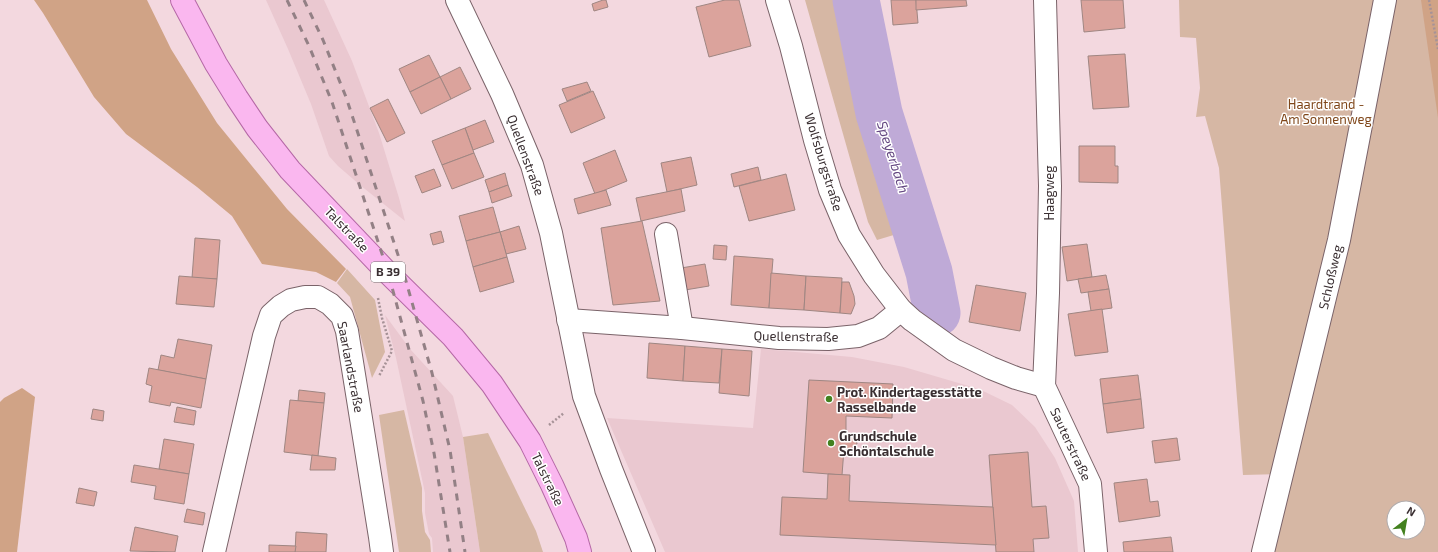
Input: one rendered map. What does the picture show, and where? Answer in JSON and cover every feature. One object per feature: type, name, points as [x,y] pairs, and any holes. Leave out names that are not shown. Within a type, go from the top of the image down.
[{"type":"main road","name":"Talstraße","points":[[182,0],[216,64],[237,98],[257,128],[290,170],[385,270],[453,337],[492,384],[530,441],[576,538],[580,552]]},
{"type":"street","name":"Quellenstraße","points":[[457,0],[502,94],[532,165],[551,232],[584,396],[644,552]]},
{"type":"street","name":"Wolfsburgstraße","points":[[777,0],[792,46],[815,140],[830,190],[849,235],[874,275],[901,310]]},
{"type":"street","name":"Haagweg","points":[[1044,386],[1048,293],[1050,186],[1045,0]]},
{"type":"street","name":"Schloßweg","points":[[1263,552],[1339,240],[1385,0]]},
{"type":"street","points":[[666,234],[682,328]]},
{"type":"street","name":"Saarlandstraße","points":[[214,552],[268,322],[271,315],[281,306],[291,300],[305,297],[318,297],[330,304],[342,316],[347,331],[382,552]]},
{"type":"street","name":"Quellenstraße","points":[[568,320],[682,328],[779,338],[828,339],[858,336],[879,328],[901,310]]},
{"type":"street","points":[[901,310],[912,320],[954,350],[991,368],[1016,378],[1044,386]]},
{"type":"street","name":"Sauterstraße","points":[[1044,386],[1090,484],[1096,552]]},
{"type":"path","points":[[1429,0],[1438,50]]},
{"type":"path","points":[[378,377],[392,351],[382,318]]},
{"type":"path","points":[[530,441],[584,396]]},
{"type":"shaded area","points":[[34,0],[147,0],[171,49],[217,123],[287,209],[346,269],[336,282],[316,272],[262,264],[232,216],[197,187],[126,134],[94,97]]},
{"type":"shaded area","points":[[266,0],[324,0],[352,61],[379,133],[405,221],[360,185],[329,156],[311,104]]},
{"type":"shaded area","points":[[1421,0],[1438,0],[1438,118]]},
{"type":"shaded area","points":[[385,315],[410,349],[453,396],[463,437],[480,552],[433,552],[432,538],[429,534],[425,513],[425,493],[396,358]]},
{"type":"shaded area","name":"Grundschule Schöntalschule","points":[[761,349],[852,357],[904,367],[979,389],[1012,405],[1035,427],[1055,458],[1074,501],[1078,552],[665,552],[607,418],[753,428]]},
{"type":"shaded area","points":[[22,388],[35,397],[17,552],[0,552],[0,402],[4,398]]},
{"type":"green space","points":[[805,0],[847,0],[869,116],[907,231],[877,240],[868,222]]},
{"type":"green space","name":"Haardtrand - Am Sonnenweg","points":[[1179,0],[1438,0],[1438,552],[1273,552],[1287,474],[1243,475],[1219,168],[1205,116],[1196,117],[1200,88],[1196,38],[1180,37]]},
{"type":"green space","points":[[347,269],[375,300],[385,352],[372,378],[350,297],[337,283]]},
{"type":"green space","points":[[404,410],[422,488],[422,511],[425,532],[430,540],[431,552],[399,552],[379,415]]},
{"type":"green space","points":[[488,433],[536,531],[543,552],[480,552],[463,437]]},
{"type":"building","points":[[606,0],[608,7],[594,11],[592,4]]},
{"type":"building","points":[[725,0],[739,0],[751,46],[709,57],[696,7]]},
{"type":"building","points":[[891,0],[916,0],[918,23],[893,25]]},
{"type":"building","points":[[916,0],[966,0],[967,6],[916,10]]},
{"type":"building","points":[[1081,0],[1123,0],[1125,28],[1084,32]]},
{"type":"building","points":[[1125,54],[1129,107],[1093,109],[1088,56]]},
{"type":"building","points":[[429,55],[440,77],[410,92],[399,69]]},
{"type":"building","points":[[460,67],[471,89],[451,99],[440,77]]},
{"type":"building","points":[[440,77],[451,99],[421,114],[410,92]]},
{"type":"building","points":[[587,82],[591,91],[567,101],[562,89]]},
{"type":"building","points":[[593,91],[605,118],[571,133],[559,105]]},
{"type":"building","points":[[388,99],[405,133],[387,142],[370,108]]},
{"type":"building","points":[[485,120],[494,142],[473,150],[465,128]]},
{"type":"building","points":[[465,128],[474,153],[442,165],[432,141]]},
{"type":"building","points":[[1079,146],[1115,146],[1115,166],[1118,166],[1118,183],[1079,182]]},
{"type":"building","points":[[615,150],[627,181],[595,194],[583,163]]},
{"type":"building","points":[[474,153],[484,177],[452,189],[442,165]]},
{"type":"building","points":[[691,157],[697,185],[667,192],[661,163]]},
{"type":"building","points":[[758,167],[761,180],[734,187],[731,174]]},
{"type":"building","points":[[434,169],[441,186],[422,193],[415,176]]},
{"type":"building","points":[[505,173],[508,185],[489,192],[485,180]]},
{"type":"building","points":[[786,174],[795,210],[749,221],[739,186]]},
{"type":"building","points":[[508,185],[512,196],[492,203],[489,192]]},
{"type":"building","points":[[681,189],[685,211],[641,221],[636,198]]},
{"type":"building","points":[[606,190],[611,205],[578,214],[574,199]]},
{"type":"building","points":[[493,207],[500,232],[466,241],[459,216]]},
{"type":"building","points":[[642,221],[660,301],[613,305],[601,228]]},
{"type":"building","points":[[519,226],[526,249],[506,254],[500,232]]},
{"type":"building","points":[[441,231],[444,242],[433,245],[430,234]]},
{"type":"building","points":[[500,232],[507,257],[473,267],[466,241]]},
{"type":"building","points":[[195,238],[220,240],[217,279],[192,278]]},
{"type":"building","points":[[1087,244],[1092,277],[1067,281],[1062,247]]},
{"type":"building","points":[[714,245],[727,246],[726,260],[713,259]]},
{"type":"building","points":[[734,256],[773,259],[769,308],[731,305]]},
{"type":"building","points":[[507,257],[514,282],[480,292],[473,267]]},
{"type":"building","points":[[705,264],[709,286],[685,290],[681,268]]},
{"type":"building","points":[[771,273],[806,276],[804,310],[769,308]]},
{"type":"building","points":[[1106,275],[1109,289],[1081,293],[1078,279]]},
{"type":"building","points":[[179,276],[217,279],[214,307],[176,304]]},
{"type":"building","points":[[806,276],[842,278],[840,313],[804,310]]},
{"type":"building","points":[[842,282],[849,282],[854,296],[855,304],[851,314],[840,313]]},
{"type":"building","points":[[976,285],[1026,293],[1020,331],[969,322]]},
{"type":"building","points":[[1109,289],[1112,308],[1091,311],[1088,292]]},
{"type":"building","points":[[1102,309],[1108,352],[1075,356],[1068,314]]},
{"type":"building","points":[[178,339],[212,345],[206,379],[158,370],[161,355],[174,358]]},
{"type":"building","points":[[649,343],[685,346],[683,381],[647,378]]},
{"type":"building","points":[[685,346],[722,349],[719,383],[683,381]]},
{"type":"building","points":[[722,349],[752,351],[749,396],[719,393]]},
{"type":"building","points":[[149,368],[206,379],[201,408],[171,402],[170,406],[149,402],[152,386],[146,384]]},
{"type":"building","points":[[1138,375],[1141,399],[1103,404],[1100,379]]},
{"type":"building","points":[[809,380],[893,384],[892,418],[846,416],[846,434],[853,434],[857,444],[851,449],[844,449],[842,475],[803,472]]},
{"type":"building","points":[[299,390],[325,393],[324,403],[298,401]]},
{"type":"building","points":[[1141,399],[1144,428],[1107,433],[1103,404]]},
{"type":"building","points":[[290,400],[324,403],[318,456],[284,452]]},
{"type":"building","points":[[177,407],[196,411],[194,425],[174,422]]},
{"type":"building","points":[[93,409],[104,411],[103,421],[91,419]]},
{"type":"building","points":[[1177,438],[1180,460],[1155,463],[1152,441]]},
{"type":"building","points":[[164,439],[194,444],[189,474],[159,469]]},
{"type":"building","points":[[1028,452],[1032,507],[1046,506],[1049,538],[1033,539],[1034,552],[996,552],[989,455]]},
{"type":"building","points":[[312,455],[336,458],[335,470],[310,470]]},
{"type":"building","points":[[134,465],[189,474],[184,504],[154,499],[156,486],[131,482]]},
{"type":"building","points":[[828,474],[850,475],[849,501],[993,507],[996,545],[780,535],[782,497],[827,499]]},
{"type":"building","points":[[1147,479],[1150,502],[1158,501],[1160,516],[1119,522],[1114,483]]},
{"type":"building","points":[[79,488],[97,492],[94,506],[76,503]]},
{"type":"building","points":[[187,509],[205,513],[203,525],[184,522]]},
{"type":"building","points":[[135,527],[178,536],[175,552],[130,551]]},
{"type":"building","points":[[296,532],[327,534],[326,552],[295,552]]},
{"type":"building","points":[[1171,537],[1173,552],[1124,552],[1123,542]]},
{"type":"building","points":[[269,545],[296,546],[295,552],[269,552]]},
{"type":"waterway","name":"Speyerbach","points":[[856,0],[879,113],[929,272],[937,313]]},
{"type":"railway","points":[[287,0],[309,46],[332,102],[387,269],[423,401],[434,453],[450,552]]},
{"type":"railway","points":[[304,0],[323,40],[346,97],[402,267],[432,373],[450,450],[465,552]]},
{"type":"place","name":"Prot. Kindertagesstätte Rasselbande","points":[[829,399]]},
{"type":"place","name":"Grundschule Schöntalschule","points":[[831,443]]}]
